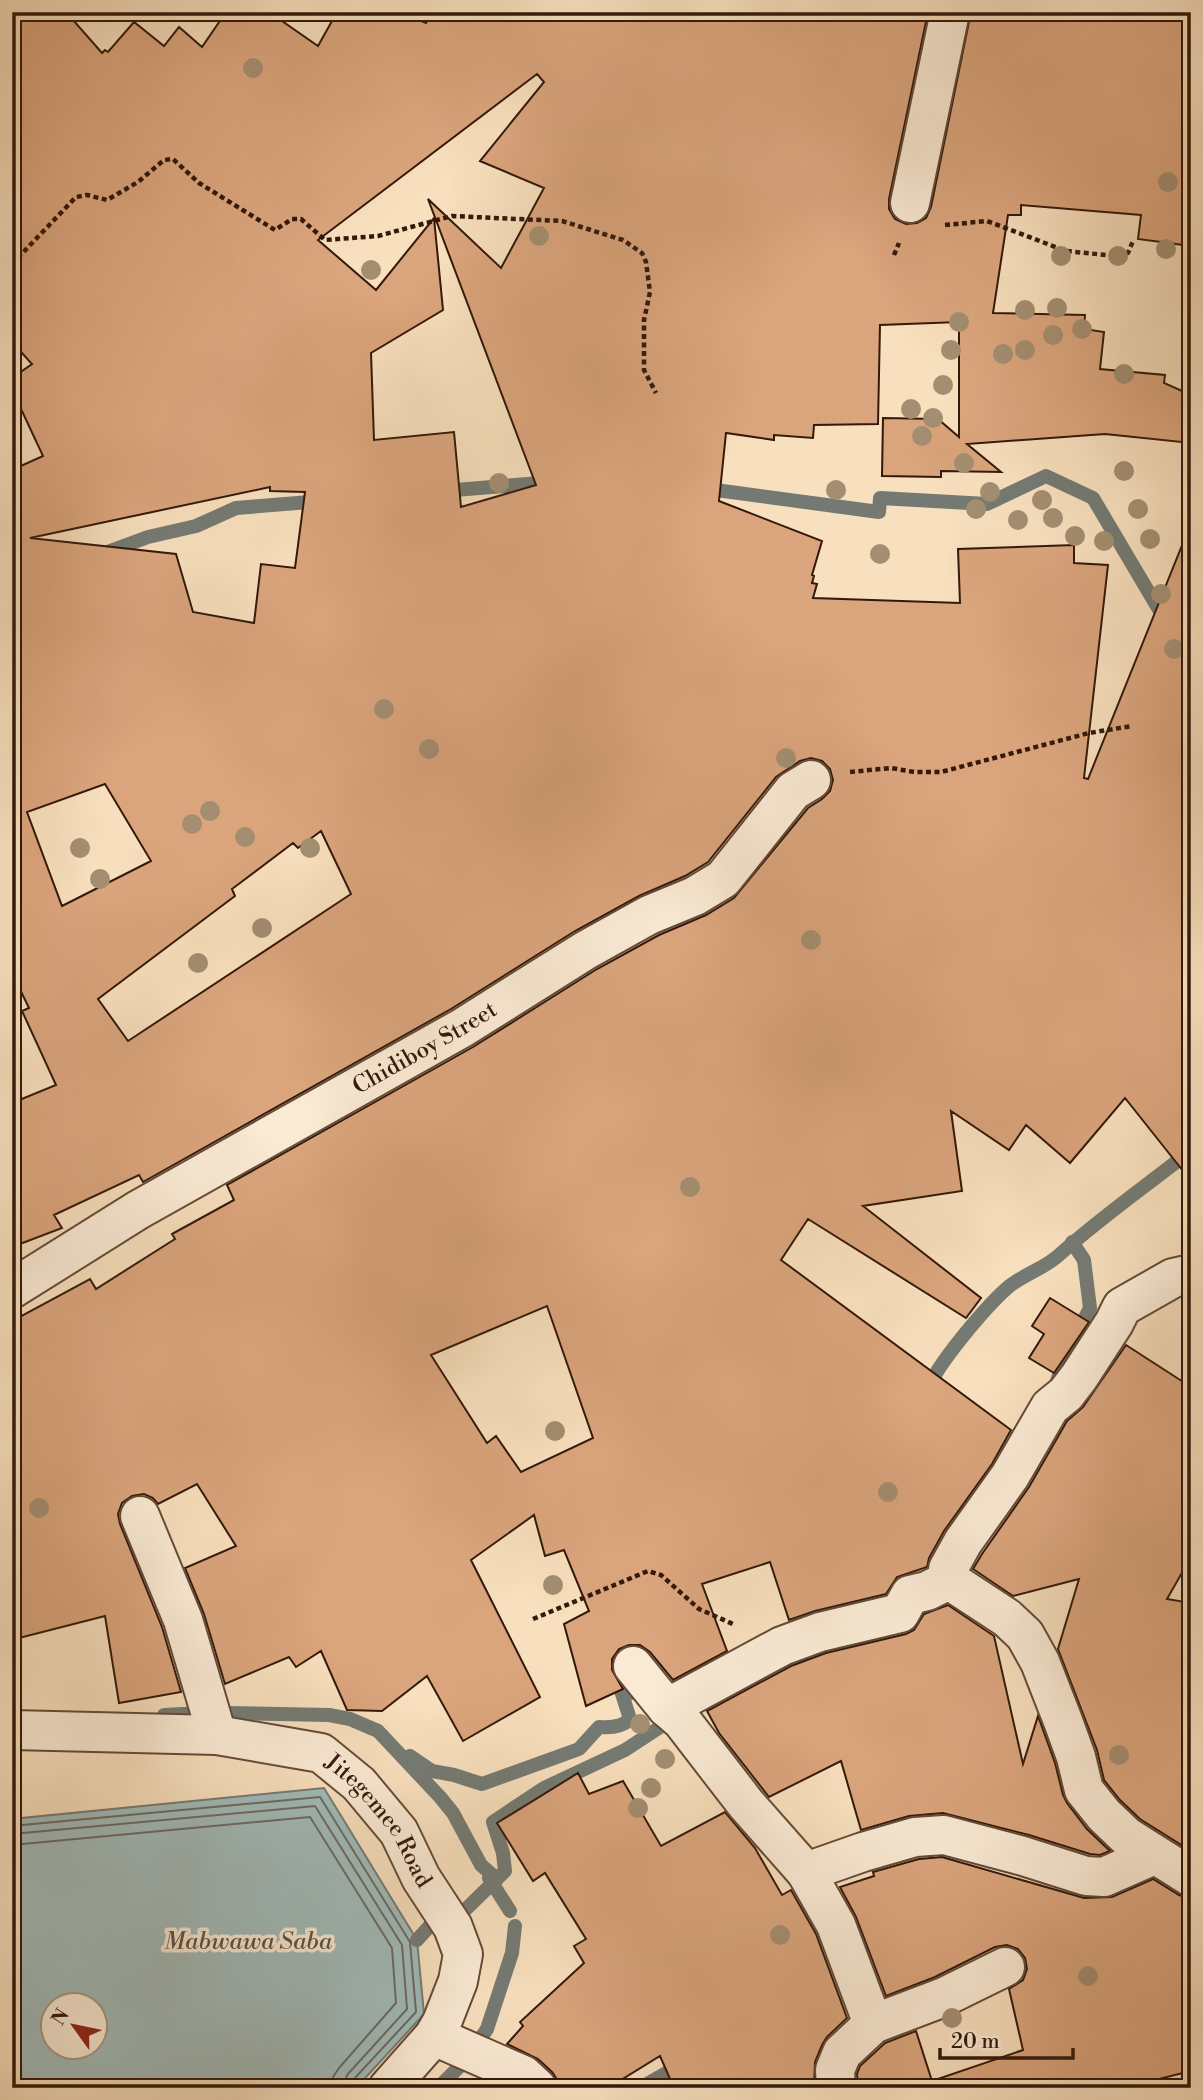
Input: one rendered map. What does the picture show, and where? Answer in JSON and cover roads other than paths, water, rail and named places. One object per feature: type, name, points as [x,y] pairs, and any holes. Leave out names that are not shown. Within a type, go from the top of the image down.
[{"type":"street","points":[[906,218],[950,12]]},
{"type":"street","name":"Chidiboy Street","points":[[12,1289],[138,1210],[462,1028],[586,950],[649,915],[695,896],[723,879],[793,791],[811,780]]},
{"type":"street","points":[[949,1580],[948,1569],[963,1542],[1010,1476],[1050,1407],[1066,1394],[1079,1377],[1122,1307],[1173,1278],[1191,1274]]},
{"type":"street","points":[[140,1516],[183,1620],[217,1735]]},
{"type":"street","points":[[667,1708],[782,1646],[820,1632],[900,1614],[910,1595],[927,1591],[949,1580]]},
{"type":"street","points":[[949,1580],[1007,1618],[1025,1635],[1040,1662],[1063,1721],[1084,1790],[1104,1815],[1126,1836],[1191,1877]]},
{"type":"street","points":[[633,1666],[667,1708],[682,1721],[746,1804],[806,1872],[836,1925],[873,2024]]},
{"type":"street","name":"Jitegemee Road","points":[[12,1730],[217,1735],[321,1753],[359,1784],[399,1832],[421,1878],[453,1927],[463,1954],[458,1981],[442,2022],[434,2036],[388,2088]]},
{"type":"street","points":[[806,1872],[915,1837],[944,1835],[1086,1876],[1104,1877],[1154,1855]]},
{"type":"street","points":[[836,2088],[835,2070],[842,2053],[873,2024],[944,1997],[1006,1967]]},
{"type":"street","points":[[434,2036],[523,2075],[537,2088]]},
{"type":"water","name":"Mabwawa Saba","points":[[324,1788],[417,1940],[424,2014],[358,2086],[12,2088],[12,1819]]},
{"type":"waterway","points":[[701,488],[879,512],[880,498],[987,504],[1046,476],[1093,498],[1161,613],[1169,617]]},
{"type":"waterway","points":[[443,491],[552,482]]},
{"type":"waterway","points":[[102,554],[148,537],[196,526],[236,508],[322,501]]},
{"type":"waterway","points":[[928,1390],[950,1352],[1006,1289],[1053,1260],[1189,1152]]},
{"type":"waterway","points":[[1056,1384],[1067,1354],[1090,1308],[1084,1260],[1072,1242]]},
{"type":"waterway","points":[[802,1656],[834,1650],[883,1634]]},
{"type":"waterway","points":[[410,1756],[432,1771],[482,1784],[579,1749],[599,1727],[627,1722],[630,1719],[616,1675],[628,1692],[631,1693],[632,1689],[642,1694]]},
{"type":"waterway","points":[[164,1715],[203,1713]]},
{"type":"waterway","points":[[228,1713],[329,1715],[350,1719],[378,1731],[453,1813],[481,1865],[497,1879],[489,1878],[510,1911]]},
{"type":"waterway","points":[[465,1910],[505,1871],[503,1853],[493,1822],[544,1788],[625,1750],[671,1720],[676,1720]]},
{"type":"waterway","points":[[417,1940],[437,1918]]},
{"type":"waterway","points":[[438,2088],[466,2060],[487,2029],[512,1953],[515,1926]]},
{"type":"waterway","points":[[640,2088],[682,2064]]}]
